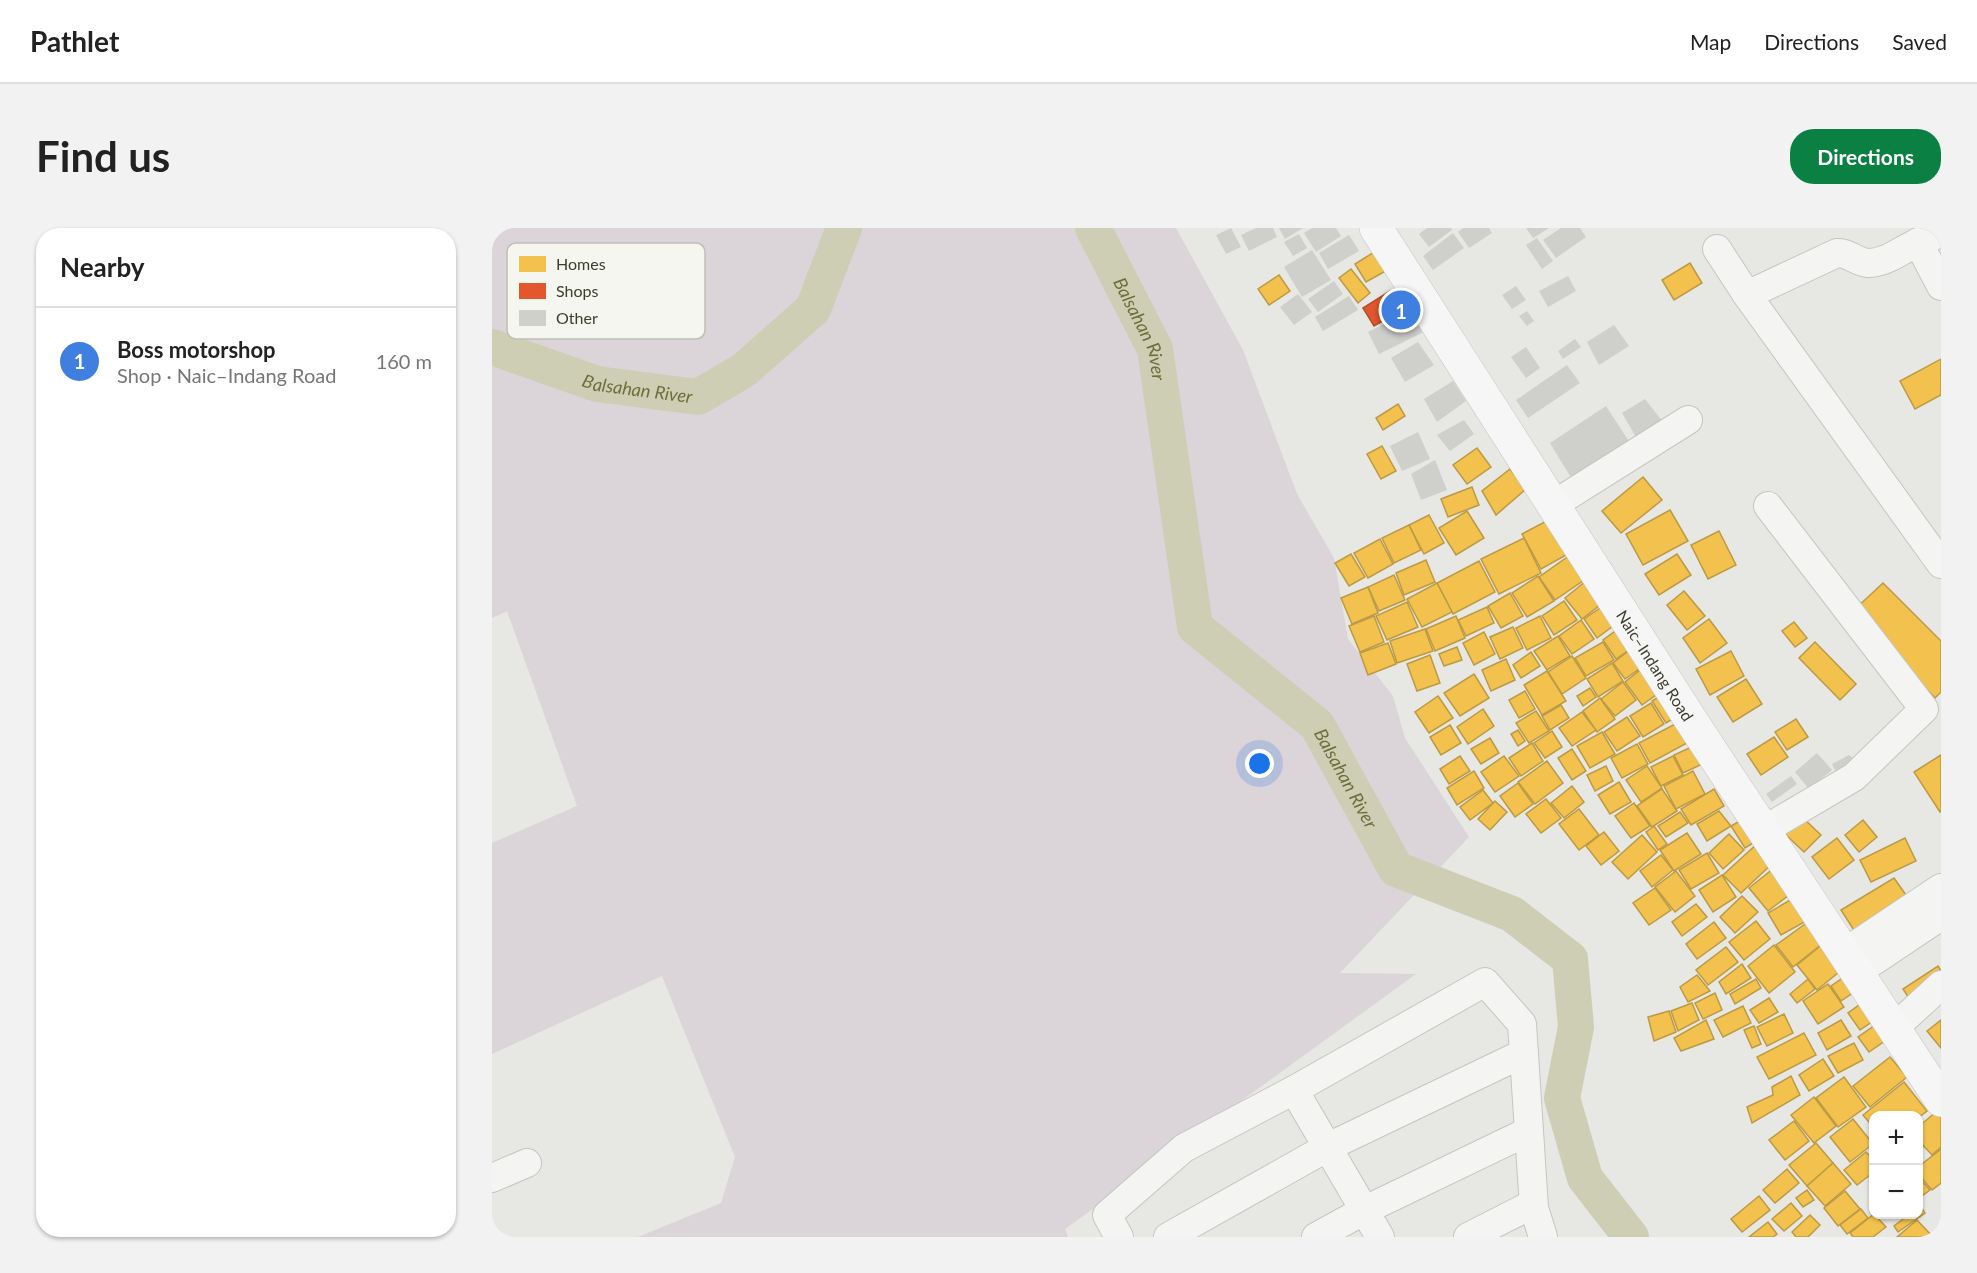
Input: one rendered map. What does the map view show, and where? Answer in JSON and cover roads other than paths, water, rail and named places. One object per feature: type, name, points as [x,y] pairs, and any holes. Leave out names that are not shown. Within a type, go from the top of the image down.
[{"type":"main road","name":"Naic–Indang Road","points":[[1376,228],[1941,1100]]},
{"type":"street","points":[[1717,238],[1748,295],[1932,533],[1941,564]]},
{"type":"street","points":[[1748,295],[1837,253],[1843,252],[1864,263],[1880,262],[1929,238],[1941,286]]},
{"type":"street","points":[[1553,504],[1688,420]]},
{"type":"street","points":[[1764,830],[1854,777],[1924,709],[1768,506]]},
{"type":"street","points":[[1851,962],[1930,924],[1941,888]]},
{"type":"street","points":[[1119,1237],[1107,1215],[1184,1148],[1294,1090],[1485,982],[1522,1024],[1533,1204],[1543,1237]]},
{"type":"street","points":[[1894,1028],[1941,985]]},
{"type":"street","points":[[1167,1237],[1328,1147],[1524,1053]]},
{"type":"street","points":[[1294,1090],[1380,1237]]},
{"type":"street","points":[[1316,1237],[1365,1210],[1529,1131]]},
{"type":"street","points":[[492,1178],[527,1163]]},
{"type":"street","points":[[1468,1237],[1533,1204]]},
{"type":"waterway","name":"Balsahan River","points":[[492,347],[597,384],[698,397],[744,370],[813,309],[844,228]]},
{"type":"waterway","name":"Balsahan River","points":[[1093,228],[1155,349],[1195,627],[1317,725],[1396,869],[1512,914],[1570,959],[1576,1027],[1562,1098],[1585,1178],[1631,1237]]},
{"type":"place","name":"Boss motorshop","points":[[1401,310]]}]
